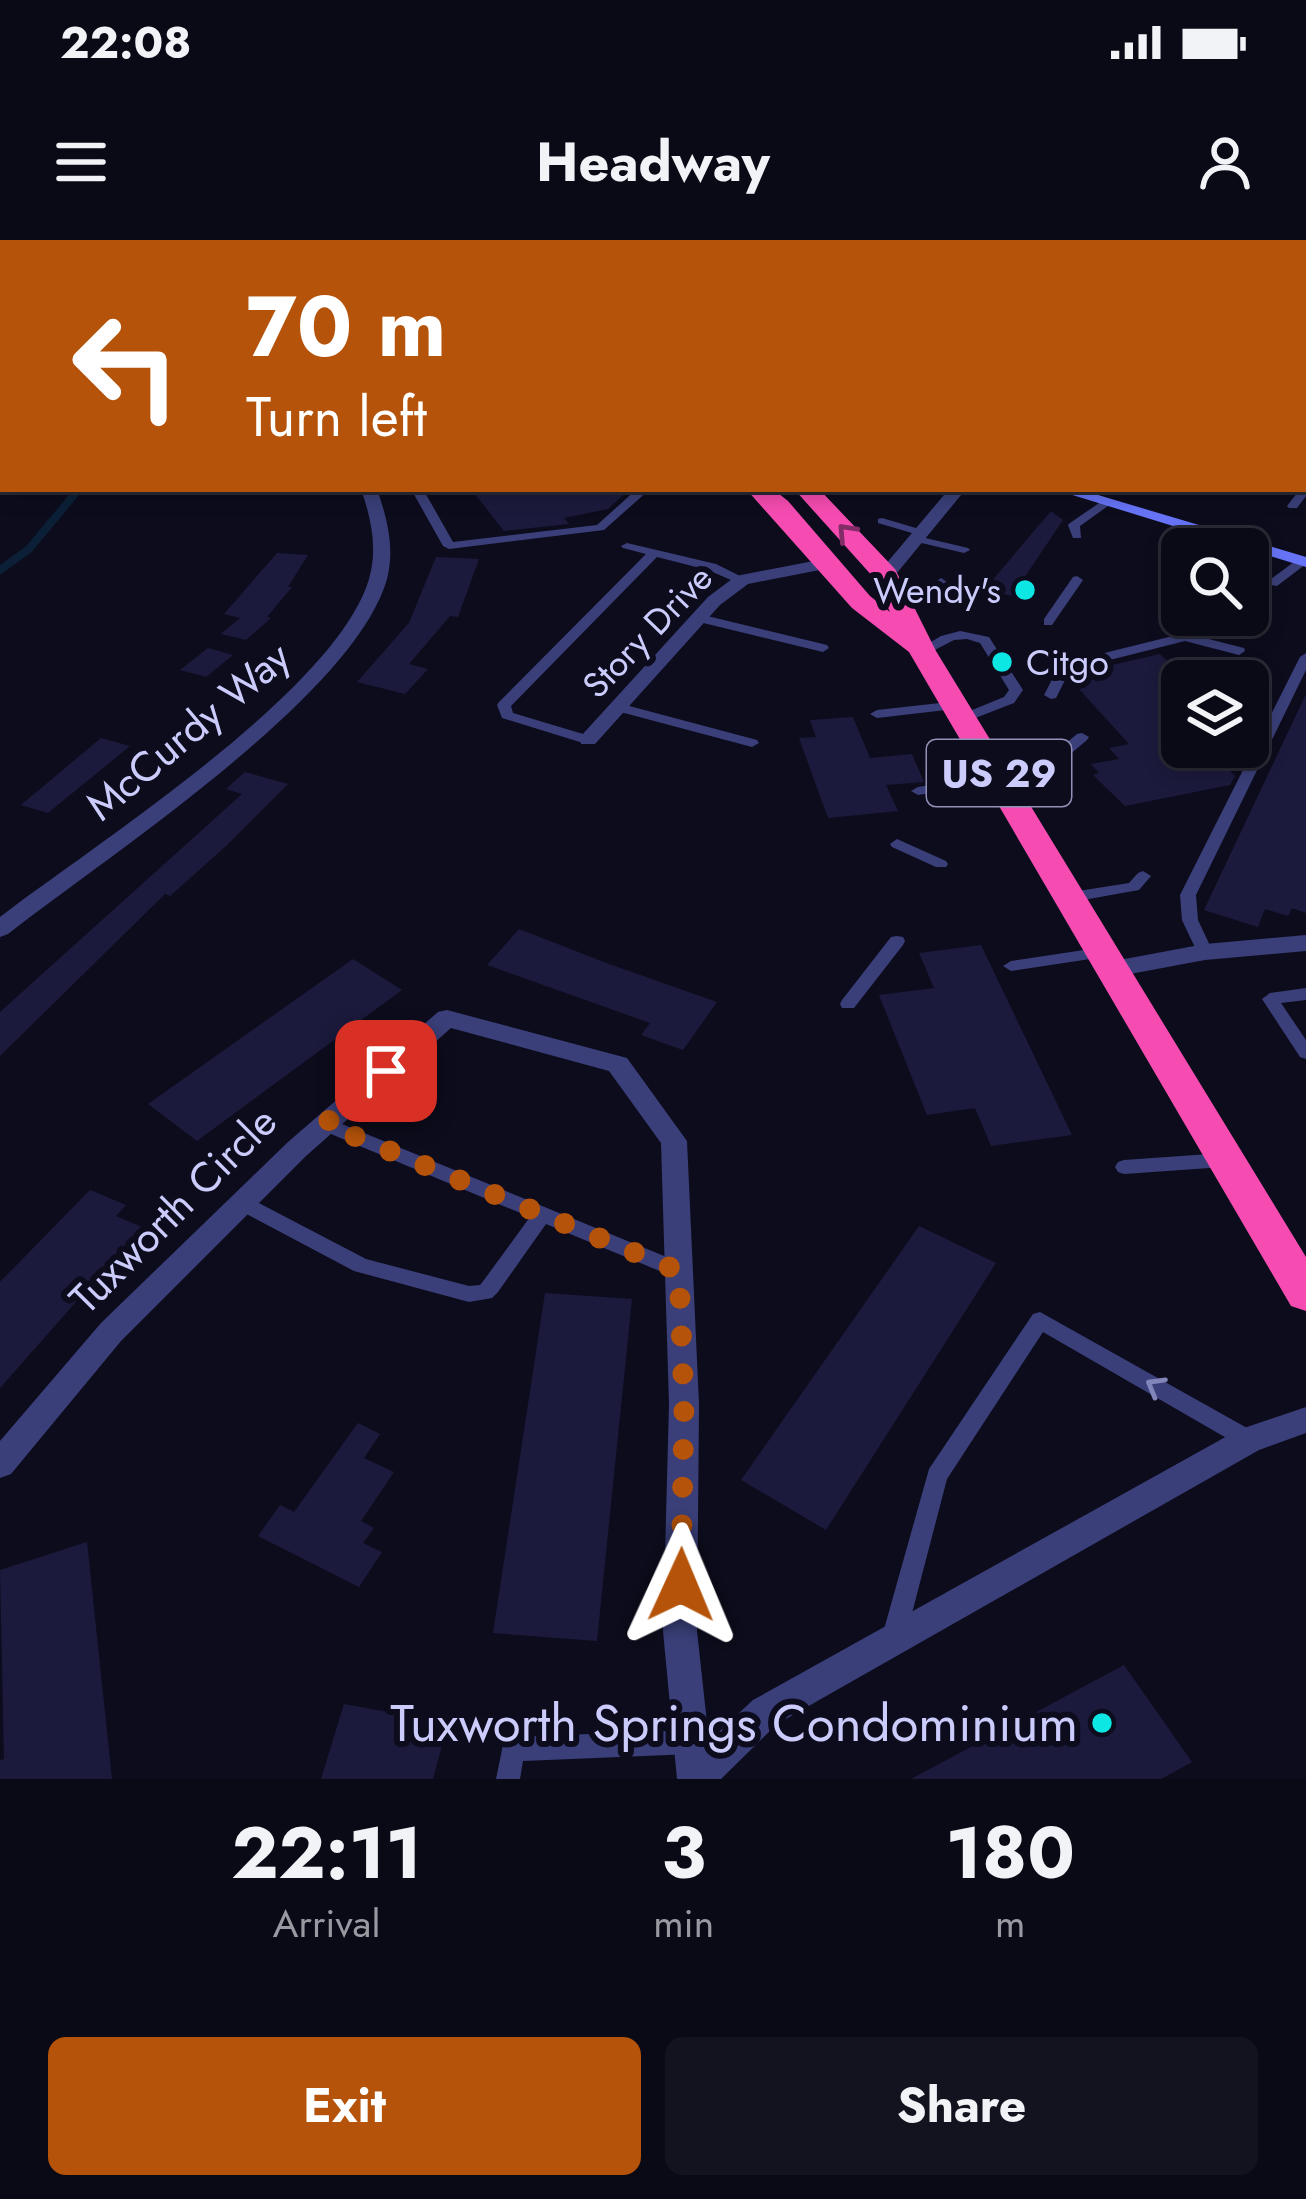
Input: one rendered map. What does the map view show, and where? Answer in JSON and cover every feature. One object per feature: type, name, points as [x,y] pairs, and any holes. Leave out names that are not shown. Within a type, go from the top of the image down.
[{"type":"highway","name":"US 29","points":[[761,492],[861,602],[922,651]]},
{"type":"highway","name":"US 29","points":[[809,492],[886,575],[922,651],[1306,1294]]},
{"type":"main road","points":[[1071,492],[1191,528]]},
{"type":"main road","points":[[1269,551],[1304,562]]},
{"type":"street","name":"McCurdy Way","points":[[5,919],[265,722],[324,665],[353,629],[376,586],[385,539],[370,492]]},
{"type":"street","points":[[886,575],[956,492]]},
{"type":"street","name":"Story Drive","points":[[588,740],[699,617],[742,580],[829,562]]},
{"type":"street","points":[[1109,960],[1306,943]]},
{"type":"street","name":"Tuxworth Circle","points":[[0,1464],[111,1332],[325,1124],[446,1018],[618,1064],[674,1141],[684,1404],[680,1630],[695,1778]]},
{"type":"street","name":"Tuxworth Circle","points":[[695,1778],[766,1712],[1249,1440],[1306,1420]]},
{"type":"lane","points":[[419,492],[449,546],[600,528],[641,492]]},
{"type":"lane","points":[[1293,506],[1303,492]]},
{"type":"lane","points":[[1077,536],[1074,525],[1106,503]]},
{"type":"lane","points":[[882,521],[964,548]]},
{"type":"lane","points":[[627,546],[742,580]]},
{"type":"lane","points":[[588,740],[520,722],[507,715],[504,705],[654,553]]},
{"type":"lane","points":[[1269,582],[1304,562]]},
{"type":"lane","points":[[1048,622],[1078,580]]},
{"type":"lane","points":[[898,601],[944,596],[941,582]]},
{"type":"lane","points":[[699,617],[823,648]]},
{"type":"lane","points":[[878,714],[962,711],[1009,700],[1016,690],[985,640],[961,633],[947,635],[922,651]]},
{"type":"lane","points":[[1051,695],[1065,667],[1185,637],[1239,650]]},
{"type":"lane","points":[[1205,952],[1190,920],[1188,896],[1306,657]]},
{"type":"lane","points":[[618,706],[752,743]]},
{"type":"lane","points":[[918,791],[1007,787],[1082,737]]},
{"type":"lane","points":[[897,844],[941,864]]},
{"type":"lane","points":[[1072,897],[1134,887],[1144,876]]},
{"type":"lane","points":[[848,1004],[897,941]]},
{"type":"lane","points":[[1011,966],[1109,960]]},
{"type":"lane","points":[[1306,994],[1270,999],[1306,1053]]},
{"type":"lane","points":[[325,1124],[679,1271]]},
{"type":"lane","points":[[1124,1167],[1227,1160]]},
{"type":"lane","points":[[242,1203],[361,1266],[469,1294],[485,1292],[543,1214]]},
{"type":"lane","points":[[892,1641],[937,1476],[1040,1320],[1249,1440]]},
{"type":"lane","points":[[508,1779],[513,1750],[692,1742]]},
{"type":"building","points":[[473,492],[627,492],[608,509],[564,518],[569,524],[504,531]]},
{"type":"building","points":[[1051,511],[1063,520],[1012,596],[985,589]]},
{"type":"building","points":[[277,553],[308,555],[288,587],[292,587],[267,617],[271,618],[246,640],[221,634],[240,618],[224,614]]},
{"type":"building","points":[[436,557],[479,559],[458,617],[450,616],[409,664],[428,669],[405,694],[357,682],[409,623]]},
{"type":"building","points":[[208,648],[233,655],[206,677],[180,670]]},
{"type":"building","points":[[1160,654],[1166,660],[1161,660],[1161,768],[1227,768],[1235,776],[1230,785],[1125,806],[1093,775],[1099,773],[1091,764],[1119,759],[1109,748],[1129,744],[1070,679],[1073,674]]},
{"type":"building","points":[[1306,694],[1306,913],[1292,908],[1288,916],[1265,909],[1258,927],[1204,910]]},
{"type":"building","points":[[853,717],[870,758],[912,754],[924,782],[886,785],[898,811],[828,818],[799,738],[816,737],[810,720]]},
{"type":"building","points":[[101,738],[130,746],[48,813],[21,805]]},
{"type":"building","points":[[245,772],[288,784],[226,846],[170,896],[165,894],[0,1056],[0,1012],[242,794],[226,789]]},
{"type":"building","points":[[519,929],[717,1002],[683,1050],[641,1035],[650,1023],[487,965]]},
{"type":"building","points":[[981,945],[1072,1135],[991,1146],[975,1108],[927,1115],[879,995],[934,988],[919,953]]},
{"type":"building","points":[[353,959],[402,990],[197,1141],[148,1104]]},
{"type":"building","points":[[90,1190],[126,1205],[116,1216],[142,1227],[0,1388],[0,1282]]},
{"type":"building","points":[[919,1226],[996,1263],[826,1530],[741,1480]]},
{"type":"building","points":[[545,1293],[632,1299],[597,1641],[493,1633]]},
{"type":"building","points":[[358,1423],[380,1434],[364,1458],[394,1472],[361,1521],[374,1528],[363,1543],[382,1552],[359,1587],[258,1536],[280,1505],[294,1512]]},
{"type":"building","points":[[87,1542],[112,1779],[0,1779],[0,1760],[4,1759],[0,1570]]},
{"type":"building","name":"Tuxworth Springs Condominium","points":[[1124,1665],[1192,1762],[1161,1779],[911,1779]]},
{"type":"building","points":[[344,1704],[448,1723],[433,1779],[321,1779]]},
{"type":"waterway","points":[[0,570],[29,549],[76,492]]},
{"type":"place","name":"Wendy's","points":[[1025,590]]},
{"type":"place","name":"Citgo","points":[[1002,662]]},
{"type":"place","name":"Tuxworth Springs Condominium","points":[[1102,1723]]},
{"type":"route","points":[[386,1071],[325,1124],[679,1271],[684,1404],[681,1585]]}]
